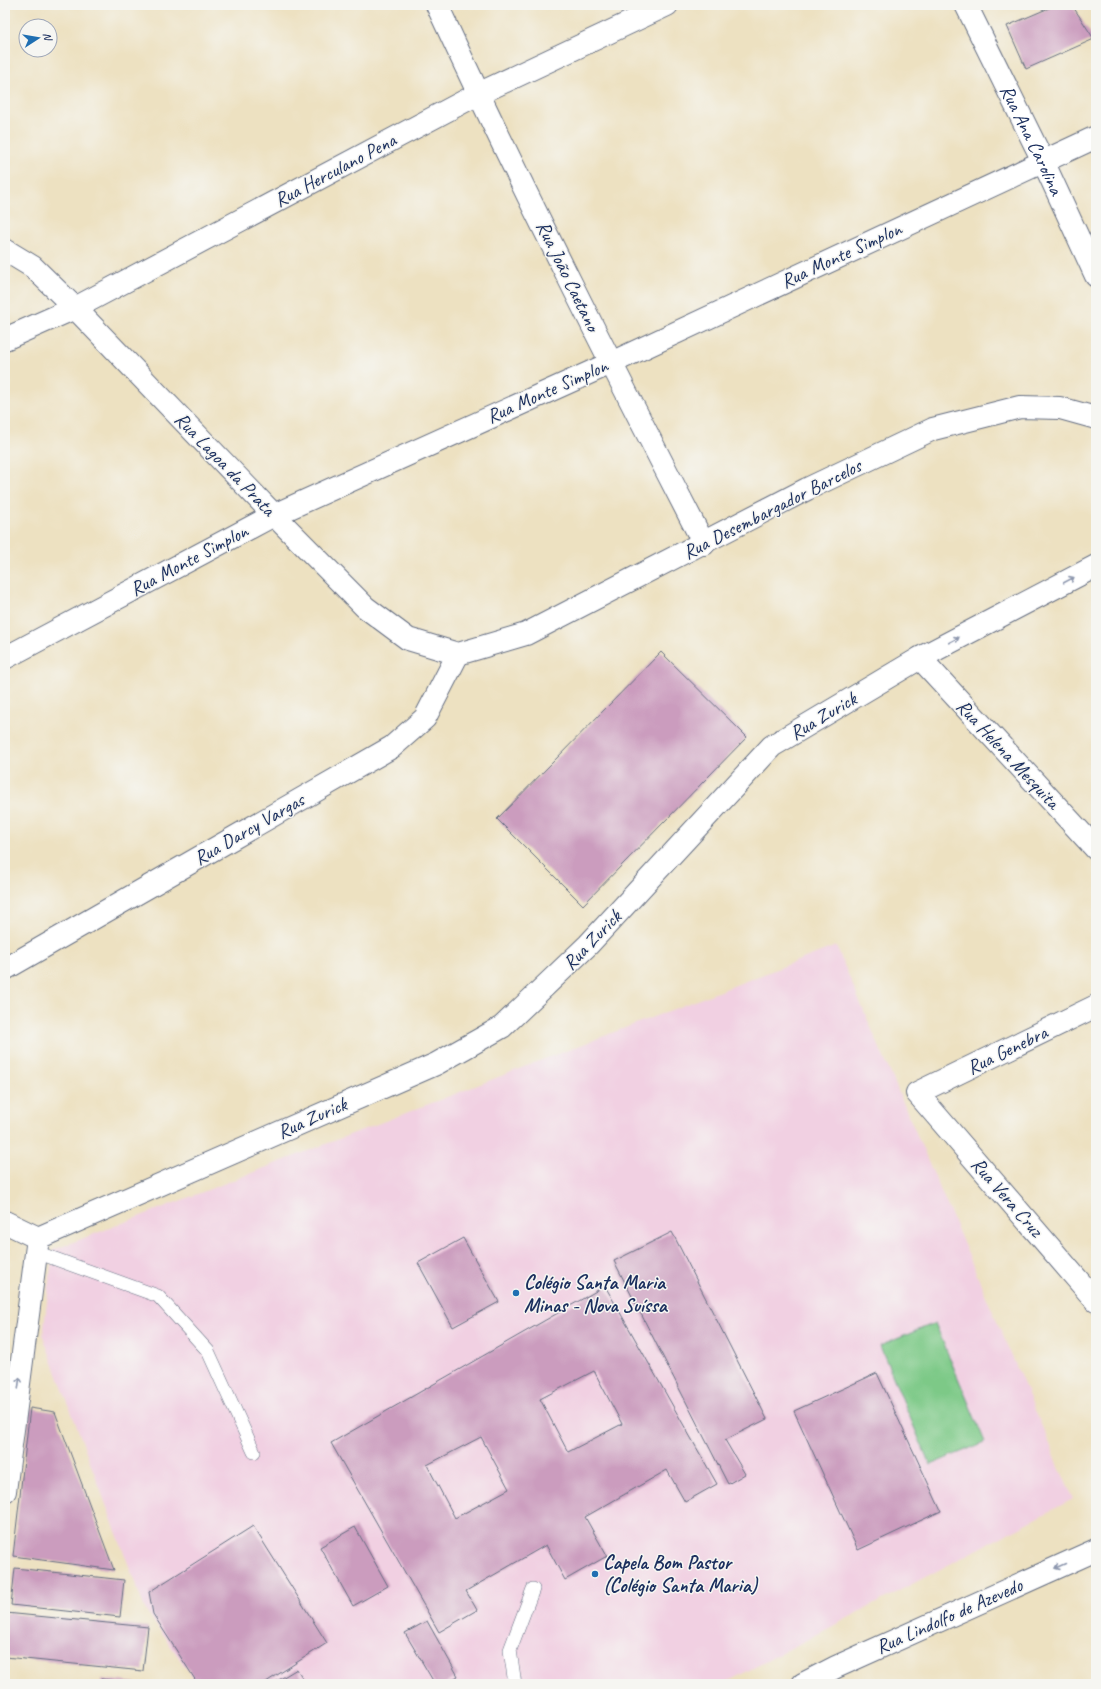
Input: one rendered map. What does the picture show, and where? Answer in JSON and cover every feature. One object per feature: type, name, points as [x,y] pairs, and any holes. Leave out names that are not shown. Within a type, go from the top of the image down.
[{"type":"street","name":"Rua João Caetano","points":[[437,5],[478,94],[611,363],[704,544]]},
{"type":"street","name":"Rua Herculano Pena","points":[[5,339],[75,308],[478,94],[667,5]]},
{"type":"street","name":"Rua Ana Carolina","points":[[966,5],[1043,161],[1096,276]]},
{"type":"street","name":"Rua Monte Simplon","points":[[5,658],[274,515],[611,363],[1096,137]]},
{"type":"street","name":"Rua Lagoa da Prata","points":[[5,250],[33,267],[75,308],[274,515],[365,607],[408,639],[458,654]]},
{"type":"street","name":"Rua Desembargador Barcelos","points":[[458,654],[526,634],[704,544],[807,489],[933,429],[1020,407],[1060,408],[1096,418]]},
{"type":"street","name":"Rua Zurick","points":[[37,1245],[436,1064],[502,1027],[588,945],[772,746],[920,658],[1096,566]]},
{"type":"street","name":"Rua Darcy Vargas","points":[[5,969],[392,748],[425,718],[458,654]]},
{"type":"street","name":"Rua Helena Mesquita","points":[[920,658],[1096,849]]},
{"type":"street","name":"Rua Genebra","points":[[917,1093],[1096,1006]]},
{"type":"street","name":"Rua Vera Cruz","points":[[917,1093],[1096,1301]]},
{"type":"street","points":[[5,1222],[37,1245],[5,1491]]},
{"type":"street","name":"Rua Lindolfo de Azevedo","points":[[803,1684],[837,1676],[1096,1550]]},
{"type":"lane","points":[[37,1245],[158,1296],[208,1351],[254,1452]]},
{"type":"lane","points":[[515,1684],[510,1650],[533,1589]]},
{"type":"shaded area","name":"Colégio Santa Maria Minas - Nova Suíssa","points":[[836,946],[1073,1499],[723,1684],[197,1684],[145,1609],[43,1336],[53,1250]]},
{"type":"green space","points":[[935,1323],[985,1442],[930,1465],[880,1346]]},
{"type":"building","points":[[1056,5],[1072,5],[1094,39],[1026,69],[1007,26]]},
{"type":"building","points":[[661,652],[747,737],[583,905],[497,819]]},
{"type":"building","points":[[672,1232],[767,1419],[725,1440],[745,1474],[728,1484],[614,1261]]},
{"type":"building","points":[[463,1238],[499,1302],[453,1327],[418,1263]]},
{"type":"building","points":[[605,1286],[717,1484],[685,1502],[667,1470],[585,1517],[607,1556],[565,1580],[546,1545],[466,1591],[477,1610],[439,1632],[331,1443]],"holes":[[[594,1371],[622,1424],[568,1452],[540,1399]],[[481,1437],[509,1489],[455,1518],[427,1465]]]},
{"type":"building","points":[[877,1373],[941,1511],[858,1550],[794,1411]]},
{"type":"building","points":[[30,1408],[55,1412],[114,1570],[13,1556]]},
{"type":"building","points":[[253,1526],[327,1643],[263,1684],[198,1684],[153,1614],[149,1592]]},
{"type":"building","points":[[355,1527],[388,1586],[353,1606],[320,1547]]},
{"type":"building","points":[[15,1568],[124,1580],[120,1617],[11,1605]]},
{"type":"building","points":[[6,1613],[148,1627],[143,1671],[5,1657]]},
{"type":"building","points":[[427,1621],[458,1676],[444,1684],[435,1684],[405,1633]]},
{"type":"building","points":[[297,1669],[306,1684],[272,1684]]},
{"type":"building","points":[[101,1679],[136,1683],[136,1684],[101,1684]]},
{"type":"place","name":"Colégio Santa Maria Minas - Nova Suíssa","points":[[516,1293]]},
{"type":"place","name":"Capela Bom Pastor (Colégio Santa Maria)","points":[[595,1574]]}]
